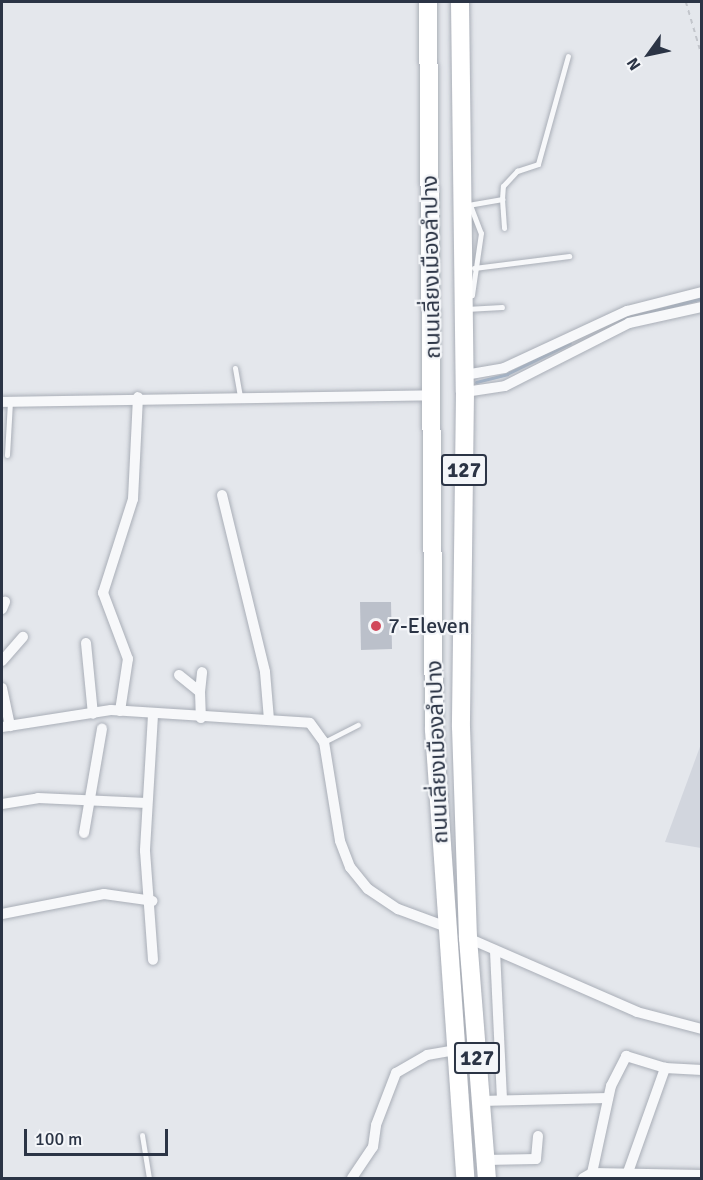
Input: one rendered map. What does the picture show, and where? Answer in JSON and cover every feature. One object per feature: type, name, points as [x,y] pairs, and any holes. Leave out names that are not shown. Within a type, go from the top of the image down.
[{"type":"highway","name":"ถนนเลี่ยงเมืองลำปาง","points":[[428,2],[434,730],[444,926],[465,1179]]},
{"type":"highway","name":"ถนนเลี่ยงเมืองลำปาง","points":[[460,2],[462,124],[470,269],[465,383],[461,727],[468,938],[487,1179]]},
{"type":"highway","points":[[429,125],[462,124]]},
{"type":"highway","points":[[461,1127],[482,1126]]},
{"type":"street","points":[[465,383],[504,368],[627,311],[702,292]]},
{"type":"street","points":[[465,383],[505,386],[628,323],[702,307]]},
{"type":"street","points":[[627,311],[628,323]]},
{"type":"street","points":[[568,337],[574,351]]},
{"type":"street","points":[[6,402],[239,392],[432,395]]},
{"type":"street","points":[[120,711],[128,659],[104,593],[133,499],[138,397]]},
{"type":"street","points":[[222,495],[265,672],[269,720]]},
{"type":"street","points":[[2,661],[23,636]]},
{"type":"street","points":[[86,643],[93,714]]},
{"type":"street","points":[[201,718],[202,672]]},
{"type":"street","points":[[179,675],[200,692]]},
{"type":"street","points":[[2,688],[6,727],[120,711],[153,715],[310,723],[324,742],[340,841],[350,867],[368,889],[398,909],[444,926]]},
{"type":"street","points":[[153,715],[145,851],[153,901],[153,960]]},
{"type":"street","points":[[84,833],[102,729]]},
{"type":"street","points":[[2,804],[88,800],[147,803]]},
{"type":"street","points":[[2,914],[104,894],[153,901]]},
{"type":"street","points":[[468,938],[637,1011],[702,1029]]},
{"type":"street","points":[[495,951],[502,1099]]},
{"type":"street","points":[[352,1179],[373,1147],[396,1073],[427,1055],[454,1050]]},
{"type":"street","points":[[702,1070],[665,1068],[626,1056],[608,1098],[587,1176],[702,1174]]},
{"type":"street","points":[[627,1175],[665,1068]]},
{"type":"street","points":[[480,1101],[608,1098]]},
{"type":"street","points":[[485,1160],[536,1159],[538,1136]]},
{"type":"lane","points":[[504,228],[503,186],[517,171],[538,164],[568,56]]},
{"type":"lane","points":[[466,205],[502,199]]},
{"type":"lane","points":[[470,269],[569,256]]},
{"type":"lane","points":[[467,309],[502,307]]},
{"type":"lane","points":[[235,368],[239,392]]},
{"type":"lane","points":[[6,402],[7,454]]},
{"type":"lane","points":[[324,742],[358,725]]},
{"type":"lane","points":[[142,1135],[149,1179]]},
{"type":"path","points":[[687,2],[702,56]]},
{"type":"shaded area","points":[[701,744],[701,848],[665,842]]},
{"type":"building","name":"7-Eleven","points":[[360,602],[391,602],[392,649],[361,650]]},
{"type":"waterway","points":[[619,320],[702,298]]},
{"type":"waterway","points":[[476,382],[507,374],[570,343]]},
{"type":"place","name":"7-Eleven","points":[[376,626]]}]
